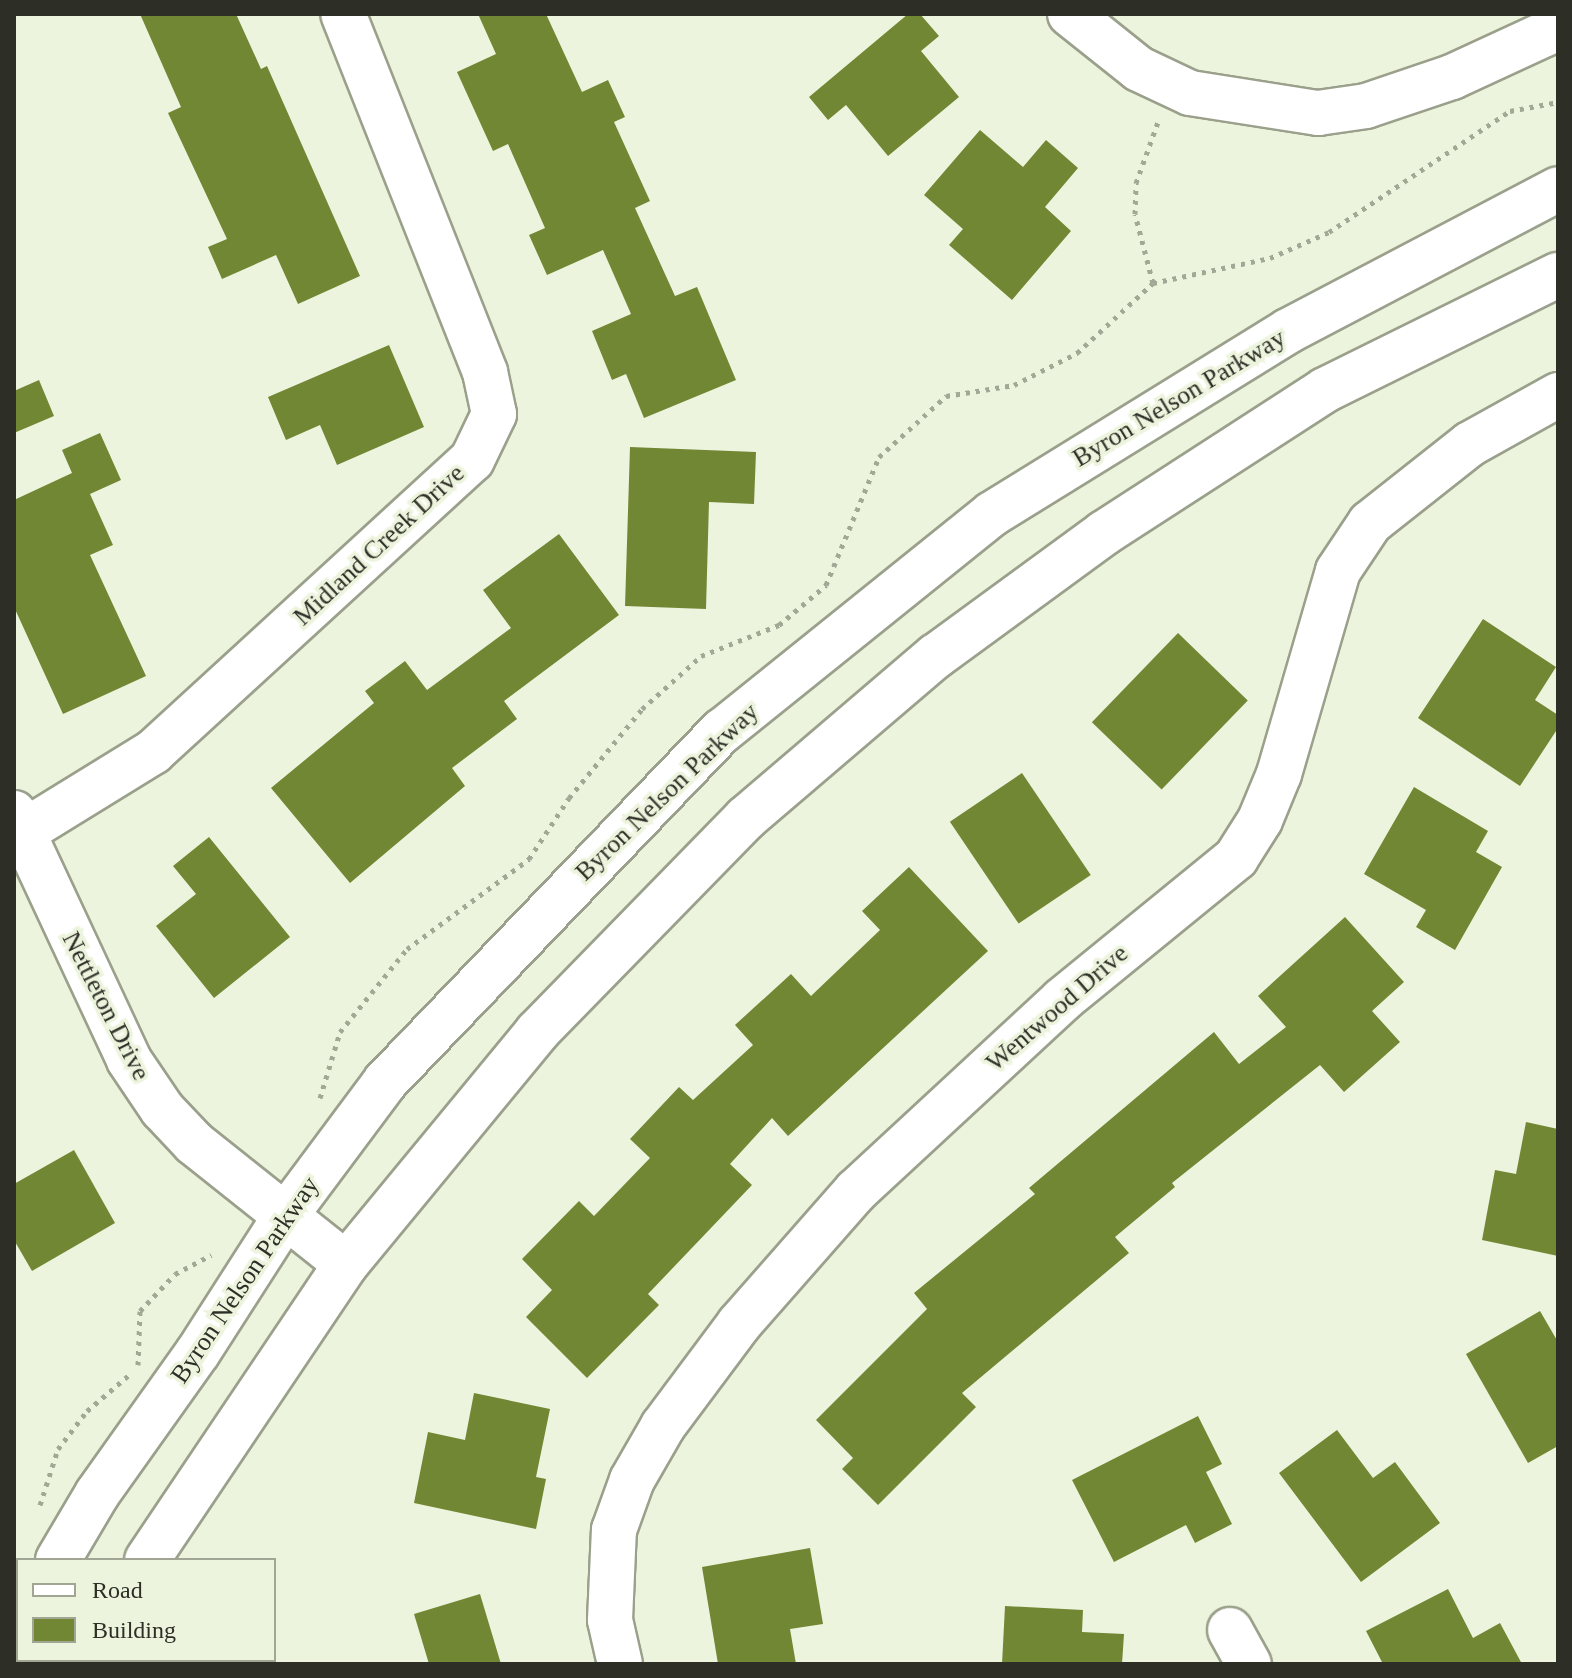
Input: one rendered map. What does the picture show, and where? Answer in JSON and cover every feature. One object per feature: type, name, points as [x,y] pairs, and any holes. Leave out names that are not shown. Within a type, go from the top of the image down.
[{"type":"street","name":"Midland Creek Drive","points":[[18,823],[153,752],[472,460],[494,414],[485,372],[343,14]]},
{"type":"street","points":[[1070,14],[1139,69],[1190,93],[1318,113],[1366,106],[1452,77],[1558,28]]},
{"type":"street","name":"Byron Nelson Parkway","points":[[59,1558],[97,1494],[198,1352],[286,1215],[385,1082],[722,731],[992,514],[1288,331],[1558,189]]},
{"type":"street","points":[[148,1558],[346,1264],[548,1021],[746,818],[936,656],[1104,533],[1325,390],[1558,275]]},
{"type":"street","name":"Wentwood Drive","points":[[620,1664],[610,1620],[614,1530],[632,1480],[663,1426],[739,1324],[856,1191],[1062,1000],[1236,858],[1260,820],[1279,774],[1338,571],[1370,523],[1470,444],[1558,395]]},
{"type":"street","name":"Nettleton Drive","points":[[18,823],[129,1060],[162,1109],[194,1143],[346,1264]]},
{"type":"path","points":[[1153,283],[1135,214],[1136,183],[1172,84]]},
{"type":"building","points":[[140,14],[236,14],[261,69],[267,66],[360,276],[298,304],[276,255],[222,279],[208,247],[227,239],[168,113],[181,107]]},
{"type":"building","points":[[478,14],[546,14],[582,92],[608,80],[625,117],[614,122],[650,201],[635,208],[675,296],[697,287],[736,380],[644,418],[626,374],[612,380],[592,331],[631,314],[603,250],[547,275],[529,235],[545,228],[508,144],[493,151],[457,72],[496,54]]},
{"type":"building","points":[[908,14],[920,14],[939,36],[921,51],[959,97],[888,156],[846,105],[828,120],[809,97]]},
{"type":"building","points":[[980,130],[1023,167],[1046,140],[1078,168],[1045,207],[1071,231],[1012,300],[949,245],[963,229],[924,195]]},
{"type":"building","points":[[389,345],[424,427],[337,465],[320,425],[286,440],[268,397]]},
{"type":"building","points":[[39,380],[54,416],[14,433],[14,391]]},
{"type":"building","points":[[100,433],[121,480],[90,494],[113,545],[90,555],[146,676],[63,714],[14,607],[14,500],[72,473],[62,450]]},
{"type":"building","points":[[630,447],[756,452],[754,504],[709,502],[706,609],[625,606]]},
{"type":"building","points":[[559,534],[619,615],[504,701],[517,719],[452,768],[465,786],[350,883],[271,788],[374,703],[365,691],[405,661],[427,690],[511,628],[483,590]]},
{"type":"building","points":[[1483,619],[1556,667],[1535,700],[1558,715],[1558,728],[1520,786],[1418,718]]},
{"type":"building","points":[[1178,633],[1248,700],[1162,790],[1092,722]]},
{"type":"building","points":[[1022,773],[1091,875],[1019,924],[950,822]]},
{"type":"building","points":[[1414,787],[1488,831],[1476,852],[1502,867],[1455,950],[1416,927],[1426,910],[1364,874]]},
{"type":"building","points":[[209,837],[290,937],[214,998],[156,926],[196,894],[173,866]]},
{"type":"building","points":[[909,867],[988,951],[788,1136],[772,1118],[730,1164],[752,1185],[648,1294],[659,1305],[587,1378],[526,1317],[552,1290],[522,1259],[579,1201],[594,1216],[650,1158],[630,1139],[679,1087],[693,1100],[753,1045],[735,1025],[791,974],[811,996],[880,930],[862,911]]},
{"type":"building","points":[[1345,917],[1404,982],[1372,1011],[1400,1042],[1344,1092],[1320,1065],[1172,1183],[1175,1187],[1115,1237],[1129,1253],[962,1393],[976,1407],[878,1505],[842,1469],[853,1458],[816,1420],[927,1309],[914,1293],[1035,1194],[1029,1188],[1214,1032],[1239,1064],[1286,1027],[1258,996]]},
{"type":"building","points":[[1526,1122],[1558,1129],[1558,1256],[1482,1240],[1495,1170],[1516,1174]]},
{"type":"building","points":[[74,1150],[115,1223],[32,1271],[14,1240],[14,1184]]},
{"type":"building","points":[[1540,1311],[1558,1342],[1558,1446],[1528,1463],[1466,1354]]},
{"type":"building","points":[[474,1393],[550,1409],[536,1477],[546,1479],[536,1529],[414,1503],[428,1432],[465,1440]]},
{"type":"building","points":[[1198,1416],[1222,1464],[1206,1472],[1232,1524],[1195,1543],[1186,1525],[1114,1562],[1072,1480]]},
{"type":"building","points":[[1337,1430],[1373,1478],[1395,1462],[1440,1523],[1361,1582],[1279,1473]]},
{"type":"building","points":[[810,1548],[823,1624],[790,1629],[796,1664],[718,1664],[702,1567]]},
{"type":"building","points":[[1448,1589],[1473,1638],[1500,1623],[1522,1664],[1383,1664],[1366,1631]]},
{"type":"building","points":[[480,1594],[501,1664],[429,1664],[414,1614]]},
{"type":"building","points":[[1005,1606],[1083,1610],[1082,1632],[1124,1634],[1122,1664],[1002,1664]]}]
